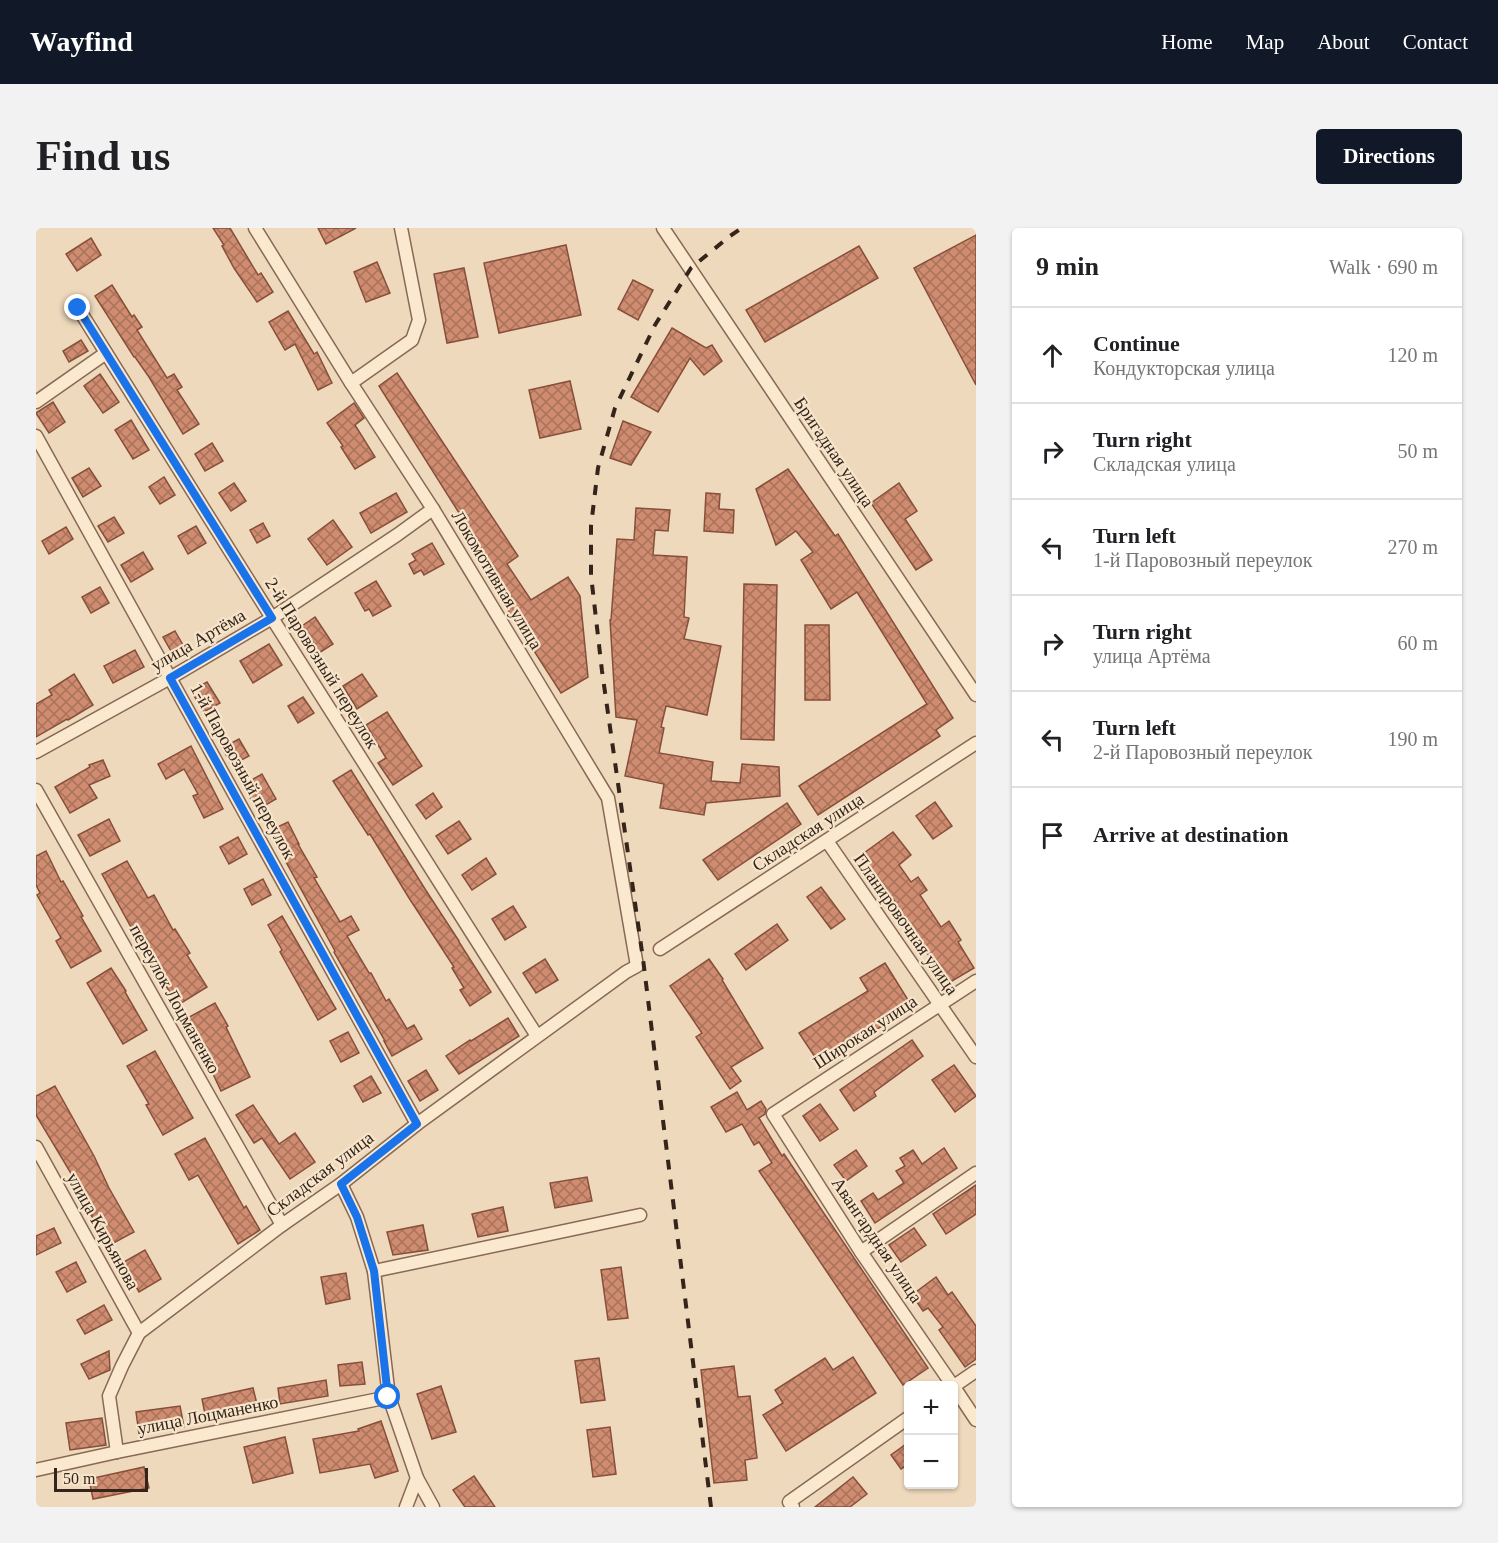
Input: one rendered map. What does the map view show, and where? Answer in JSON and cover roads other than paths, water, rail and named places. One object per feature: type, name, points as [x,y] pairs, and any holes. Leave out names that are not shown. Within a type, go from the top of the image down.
[{"type":"street","name":"Локомотивная улица","points":[[255,228],[433,509],[608,798],[637,966],[626,972]]},
{"type":"street","points":[[351,382],[412,340],[419,320],[401,228]]},
{"type":"street","name":"Бригадная улица","points":[[663,228],[976,695]]},
{"type":"street","name":"2-й Паровозный переулок","points":[[78,308],[537,1036]]},
{"type":"street","points":[[36,402],[106,352]]},
{"type":"street","name":"1-й Паровозный переулок","points":[[36,436],[417,1124]]},
{"type":"street","name":"улица Артёма","points":[[36,752],[170,678],[272,618],[433,509]]},
{"type":"street","name":"Складская улица","points":[[660,949],[976,743]]},
{"type":"street","name":"переулок Лоцманенко","points":[[36,790],[282,1225]]},
{"type":"street","name":"Планировочная улица","points":[[827,841],[976,1057]]},
{"type":"street","name":"Складская улица","points":[[117,1452],[109,1396],[139,1333],[282,1225],[341,1184],[417,1124],[626,972]]},
{"type":"street","name":"Широкая улица","points":[[773,1114],[976,981]]},
{"type":"street","name":"Авангардная улица","points":[[773,1114],[861,1252],[950,1381]]},
{"type":"street","name":"улица Кирьянова","points":[[36,1147],[139,1333]]},
{"type":"street","points":[[861,1252],[976,1173]]},
{"type":"street","points":[[341,1184],[357,1217],[374,1271],[388,1397],[417,1478],[433,1507]]},
{"type":"street","points":[[374,1271],[640,1215]]},
{"type":"street","points":[[958,1383],[976,1371]]},
{"type":"street","name":"Авангардная улица","points":[[958,1393],[976,1420]]},
{"type":"street","name":"улица Лоцманенко","points":[[36,1470],[388,1397]]},
{"type":"street","points":[[791,1505],[904,1422]]},
{"type":"street","points":[[406,1507],[417,1478]]},
{"type":"railway","points":[[711,1507],[643,959],[602,671],[591,575],[591,526],[598,468],[615,408],[655,325],[691,268],[742,228]]}]
